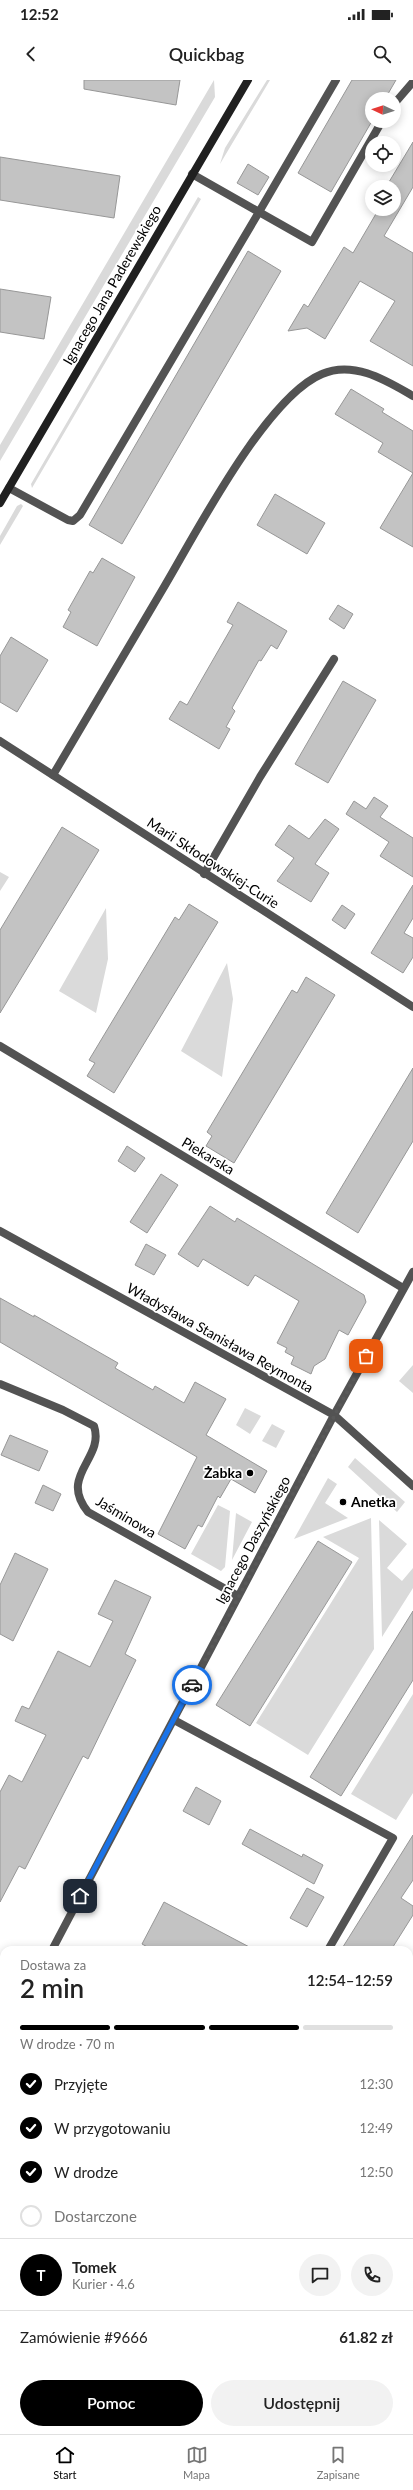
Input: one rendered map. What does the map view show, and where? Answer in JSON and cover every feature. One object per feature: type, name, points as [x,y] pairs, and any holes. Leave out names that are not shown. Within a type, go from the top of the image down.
[{"type":"main road","name":"Ignacego Jana Paderewskiego","points":[[0,503],[248,80]]},
{"type":"street","points":[[9,488],[68,520],[73,521],[80,516],[336,80]]},
{"type":"street","points":[[401,96],[413,82]]},
{"type":"street","points":[[192,174],[312,242],[378,128]]},
{"type":"street","points":[[53,775],[216,498],[283,404],[310,381],[333,370],[367,373],[413,396]]},
{"type":"street","points":[[204,874],[260,777],[334,659]]},
{"type":"street","name":"Marii Skłodowskiej-Curie","points":[[0,741],[204,874],[413,1007]]},
{"type":"street","name":"Piekarska","points":[[0,1046],[403,1288]]},
{"type":"street","name":"Władysława Stanisława Reymonta","points":[[0,1231],[334,1416],[413,1486]]},
{"type":"street","name":"Ignacego Daszyńskiego","points":[[54,1946],[238,1596],[413,1272]]},
{"type":"street","name":"Jaśminowa","points":[[0,1384],[63,1410],[94,1426],[96,1441],[80,1474],[77,1485],[77,1495],[88,1512],[238,1596]]},
{"type":"street","points":[[174,1720],[394,1838],[330,1946]]},
{"type":"shaded area","points":[[214,80],[215,97],[0,461],[0,445]]},
{"type":"shaded area","points":[[267,80],[270,80],[220,164],[225,148]]},
{"type":"shaded area","points":[[198,197],[201,199],[32,488],[31,484]]},
{"type":"shaded area","points":[[21,504],[23,506],[0,545],[0,536],[17,506]]},
{"type":"shaded area","points":[[0,872],[9,877],[0,891]]},
{"type":"shaded area","points":[[106,908],[108,959],[96,1013],[59,991]]},
{"type":"shaded area","points":[[227,963],[233,999],[222,1077],[181,1051]]},
{"type":"shaded area","points":[[413,1365],[413,1393],[399,1381]]},
{"type":"shaded area","points":[[245,1408],[261,1416],[250,1434],[236,1425]]},
{"type":"shaded area","points":[[272,1424],[285,1431],[276,1448],[262,1441]]},
{"type":"shaded area","points":[[355,1458],[405,1502],[397,1512],[348,1467]]},
{"type":"shaded area","points":[[328,1478],[337,1484],[325,1503],[348,1518],[294,1539]]},
{"type":"shaded area","points":[[218,1505],[230,1511],[225,1567],[221,1571],[191,1554]]},
{"type":"shaded area","points":[[236,1513],[252,1522],[232,1560]]},
{"type":"shaded area","points":[[371,1518],[374,1649],[308,1755],[256,1723],[359,1558],[323,1537]]},
{"type":"shaded area","points":[[379,1520],[407,1544],[387,1568],[402,1581],[413,1568],[413,1588],[382,1637]]},
{"type":"shaded area","points":[[413,1694],[413,1793],[396,1820],[351,1794]]},
{"type":"building","points":[[84,80],[180,80],[176,105],[84,89]]},
{"type":"building","points":[[352,80],[396,80],[389,92],[365,92],[365,128],[368,128],[331,192],[298,173]]},
{"type":"building","points":[[413,142],[413,187],[401,207],[401,180],[390,180],[395,172],[401,172],[401,162]]},
{"type":"building","points":[[0,157],[120,176],[114,218],[0,200]]},
{"type":"building","points":[[248,164],[269,177],[258,195],[237,183]]},
{"type":"building","points":[[375,216],[396,216],[384,236],[413,253],[413,366],[370,341],[395,301],[360,281],[325,339],[307,328],[288,331],[304,304],[308,307],[344,247],[353,253]]},
{"type":"building","points":[[248,251],[281,271],[122,544],[89,525]]},
{"type":"building","points":[[0,289],[51,297],[44,339],[0,332]]},
{"type":"building","points":[[351,389],[384,409],[382,412],[413,431],[413,473],[378,452],[383,443],[335,414]]},
{"type":"building","points":[[413,473],[413,547],[380,528]]},
{"type":"building","points":[[275,494],[325,523],[307,554],[257,525]]},
{"type":"building","points":[[102,558],[135,577],[97,646],[63,627],[71,612],[68,610],[90,571],[93,573]]},
{"type":"building","points":[[238,602],[287,631],[277,649],[271,645],[261,661],[259,660],[232,708],[235,711],[226,727],[230,729],[219,749],[169,719],[180,701],[187,705],[233,625],[227,622]]},
{"type":"building","points":[[338,605],[353,614],[344,629],[329,619]]},
{"type":"building","points":[[11,637],[48,660],[17,712],[0,702],[0,656]]},
{"type":"building","points":[[343,681],[376,700],[328,783],[295,764]]},
{"type":"building","points":[[374,797],[388,806],[380,817],[413,838],[413,877],[380,856],[389,842],[346,814],[354,801],[366,809]]},
{"type":"building","points":[[325,819],[339,829],[315,864],[329,873],[311,902],[277,881],[294,858],[275,845],[289,825],[309,839]]},
{"type":"building","points":[[62,827],[99,850],[0,1013],[0,930]]},
{"type":"building","points":[[413,885],[413,918],[404,933],[413,938],[413,957],[403,973],[371,953]]},
{"type":"building","points":[[189,904],[218,922],[114,1093],[87,1076],[95,1063],[89,1060],[175,917],[179,920]]},
{"type":"building","points":[[342,905],[355,914],[345,929],[332,920]]},
{"type":"building","points":[[306,977],[335,995],[234,1163],[206,1146],[212,1136],[207,1132],[292,990],[297,993]]},
{"type":"building","points":[[413,1068],[413,1141],[358,1233],[326,1213]]},
{"type":"building","points":[[127,1146],[145,1158],[135,1172],[118,1161]]},
{"type":"building","points":[[161,1174],[178,1185],[147,1233],[130,1222]]},
{"type":"building","points":[[210,1206],[235,1222],[237,1218],[364,1295],[366,1302],[348,1335],[339,1330],[325,1359],[314,1366],[311,1374],[291,1364],[294,1357],[285,1352],[287,1348],[277,1343],[299,1301],[255,1275],[248,1286],[203,1259],[198,1267],[178,1254]]},
{"type":"building","points":[[146,1244],[166,1255],[154,1275],[135,1265]]},
{"type":"building","points":[[0,1298],[34,1317],[34,1315],[118,1363],[115,1368],[153,1390],[155,1386],[184,1403],[195,1382],[226,1399],[206,1435],[267,1471],[255,1493],[231,1479],[220,1498],[218,1496],[202,1527],[198,1525],[185,1549],[158,1534],[197,1457],[0,1342]]},
{"type":"building","points":[[10,1435],[48,1451],[39,1471],[1,1455]]},
{"type":"building","points":[[43,1485],[61,1494],[53,1511],[35,1503]]},
{"type":"building","points":[[318,1541],[352,1562],[250,1726],[216,1705]]},
{"type":"building","points":[[15,1553],[48,1569],[13,1641],[0,1634],[0,1585]]},
{"type":"building","points":[[115,1580],[151,1597],[125,1654],[136,1660],[88,1759],[83,1756],[25,1869],[19,1866],[0,1902],[0,1792],[9,1775],[22,1782],[46,1735],[15,1721],[22,1706],[29,1709],[58,1651],[90,1667],[113,1621],[98,1614]]},
{"type":"building","points":[[413,1611],[413,1680],[341,1796],[310,1777]]},
{"type":"building","points":[[196,1787],[221,1801],[209,1825],[183,1811]]},
{"type":"building","points":[[250,1829],[302,1857],[303,1854],[323,1865],[314,1884],[242,1844]]},
{"type":"building","points":[[413,1835],[413,1880],[401,1898],[413,1906],[413,1915],[394,1946],[344,1946]]},
{"type":"building","points":[[307,1888],[324,1897],[307,1927],[290,1918]]},
{"type":"building","points":[[164,1902],[247,1946],[146,1946],[142,1944]]},
{"type":"way so far","points":[[192,1685],[366,1356]]},
{"type":"place","name":"Żabka","points":[[250,1473]]},
{"type":"place","name":"Anetka","points":[[343,1502]]},
{"type":"route","points":[[80,1896],[192,1685]]}]
